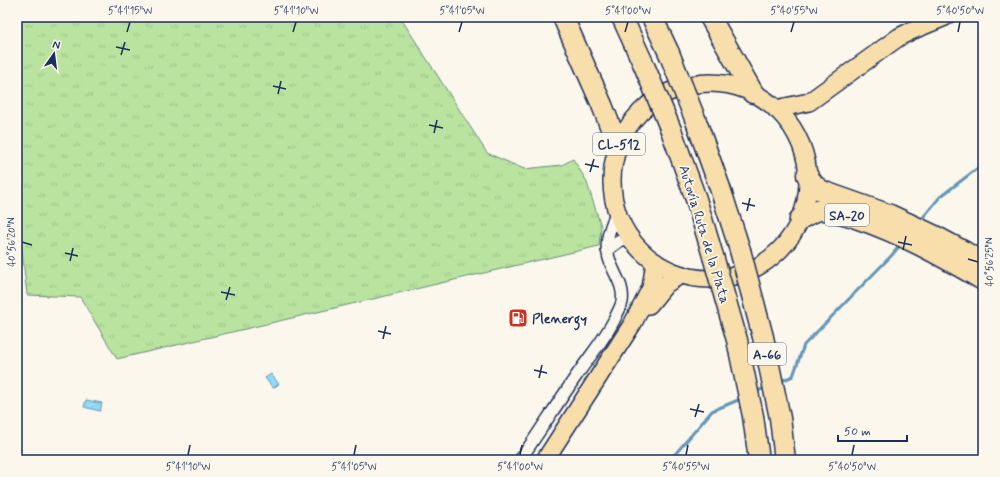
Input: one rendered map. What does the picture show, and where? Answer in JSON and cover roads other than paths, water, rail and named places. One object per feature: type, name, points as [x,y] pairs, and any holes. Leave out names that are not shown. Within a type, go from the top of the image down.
[{"type":"highway","points":[[563,17],[602,105],[618,146]]},
{"type":"highway","name":"Autovía Ruta de la Plata","points":[[622,17],[643,63],[696,199],[737,340],[753,416],[759,460]]},
{"type":"highway","name":"Autovía Ruta de la Plata","points":[[652,17],[669,53],[696,121],[740,250],[763,337],[780,418],[785,460]]},
{"type":"highway","points":[[710,17],[754,93]]},
{"type":"highway","name":"SA-20","points":[[807,175],[814,185],[822,191],[890,215],[897,227]]},
{"type":"highway","name":"SA-20","points":[[800,219],[819,210],[837,212],[863,220],[897,227],[928,241],[965,252],[983,263]]},
{"type":"highway","name":"SA-20","points":[[928,241],[983,280]]},
{"type":"main road","points":[[794,131],[799,117],[809,102],[899,37],[945,17]]},
{"type":"main road","name":"CL-512","points":[[708,84],[724,85],[754,93],[776,109],[785,119],[794,131],[802,150],[807,175],[807,190],[805,205],[800,219],[788,240],[768,260],[740,275],[728,278],[692,278],[667,270],[640,250],[629,237],[616,213],[611,179],[618,146],[636,116],[661,96],[671,91],[694,85],[708,84]]},
{"type":"main road","points":[[776,109],[809,102]]},
{"type":"main road","points":[[545,460],[633,323],[651,288],[655,262]]},
{"type":"main road","points":[[633,323],[666,284],[680,275]]},
{"type":"street","points":[[520,460],[611,326],[622,304],[623,292],[607,250],[609,230],[616,213]]},
{"type":"street","points":[[607,250],[618,242],[629,237]]},
{"type":"water","points":[[271,374],[279,384],[273,388],[265,378]]},
{"type":"water","points":[[86,400],[102,403],[100,411],[84,407]]},
{"type":"waterway","points":[[920,221],[940,197],[983,164]]},
{"type":"waterway","points":[[779,382],[793,376],[804,345],[901,244]]},
{"type":"waterway","points":[[755,392],[767,387]]},
{"type":"waterway","points":[[670,460],[712,411],[743,398]]},
{"type":"place","name":"Plenergy","points":[[518,318]]}]
